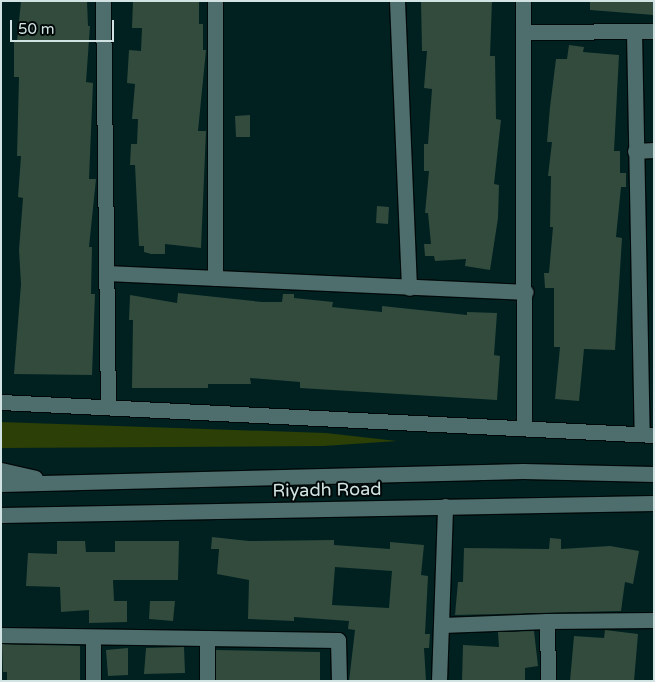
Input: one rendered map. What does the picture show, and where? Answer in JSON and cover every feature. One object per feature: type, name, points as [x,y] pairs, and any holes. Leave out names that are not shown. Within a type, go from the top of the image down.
[{"type":"street","points":[[103,1],[108,273],[108,407]]},
{"type":"street","points":[[215,1],[216,278]]},
{"type":"street","points":[[397,1],[409,288]]},
{"type":"street","points":[[523,1],[526,292],[524,428]]},
{"type":"street","points":[[523,32],[654,31]]},
{"type":"street","points":[[1,402],[648,435],[646,300],[635,150],[634,32]]},
{"type":"street","points":[[635,150],[654,150]]},
{"type":"street","points":[[108,273],[526,292]]},
{"type":"street","points":[[1,470],[51,482]]},
{"type":"street","points":[[1,484],[523,471],[654,474]]},
{"type":"street","name":"Riyadh Road","points":[[1,515],[654,503]]},
{"type":"street","points":[[439,681],[445,506]]},
{"type":"street","points":[[442,625],[654,620]]},
{"type":"street","points":[[548,621],[548,681]]},
{"type":"street","points":[[1,636],[338,640],[339,681]]},
{"type":"street","points":[[93,638],[93,681]]},
{"type":"street","points":[[206,638],[207,681]]},
{"type":"green space","points":[[1,422],[326,433],[397,441],[324,446],[2,448]]},
{"type":"building","points":[[21,1],[87,1],[88,26],[90,26],[86,82],[93,83],[89,179],[96,179],[89,247],[92,247],[91,294],[95,294],[92,375],[14,374],[21,284],[19,250],[23,198],[18,197],[21,156],[17,156],[19,77],[14,77],[14,42],[17,42]]},
{"type":"building","points":[[133,1],[199,1],[199,24],[203,24],[203,50],[206,50],[198,131],[206,131],[201,248],[165,244],[165,254],[151,254],[144,252],[144,246],[139,246],[135,165],[130,165],[131,144],[137,144],[138,119],[132,119],[135,84],[127,83],[129,50],[141,51],[142,28],[132,28]]},
{"type":"building","points":[[421,1],[492,1],[490,56],[495,56],[496,119],[501,120],[494,184],[499,185],[498,218],[490,270],[465,266],[466,259],[435,261],[434,256],[425,256],[424,244],[431,244],[428,213],[425,213],[429,171],[424,171],[424,144],[428,144],[432,89],[424,88],[427,51],[422,51]]},
{"type":"building","points":[[590,1],[654,1],[654,15],[590,10]]},
{"type":"building","points":[[569,45],[584,47],[583,52],[619,55],[614,151],[620,151],[620,173],[626,173],[626,187],[621,187],[616,237],[622,238],[615,350],[584,349],[579,401],[555,399],[560,347],[554,347],[554,288],[545,288],[544,273],[549,273],[553,227],[550,227],[551,176],[548,176],[552,142],[547,142],[550,107],[556,59],[567,59]]},
{"type":"building","points":[[250,115],[250,137],[236,137],[235,116]]},
{"type":"building","points":[[377,206],[389,207],[388,224],[376,223]]},
{"type":"building","points":[[178,293],[262,302],[282,302],[283,294],[294,294],[294,298],[333,302],[332,307],[382,312],[382,306],[467,315],[467,312],[497,313],[494,355],[500,356],[497,400],[300,388],[300,382],[250,378],[251,384],[208,384],[208,388],[132,388],[133,320],[129,320],[130,295],[177,303]]},
{"type":"building","points":[[212,537],[249,541],[334,540],[334,545],[390,549],[390,542],[424,545],[421,575],[428,576],[425,634],[430,634],[429,648],[424,648],[426,681],[349,681],[355,630],[348,629],[349,621],[294,617],[294,621],[248,619],[249,580],[217,574],[219,549],[211,549]],"holes":[[[335,567],[392,571],[389,608],[332,605]]]},
{"type":"building","points":[[550,538],[561,539],[561,549],[610,546],[639,551],[633,584],[625,582],[621,611],[455,615],[458,582],[463,582],[464,548],[549,549]]},
{"type":"building","points":[[57,541],[85,541],[86,552],[115,552],[115,541],[179,541],[178,580],[113,580],[114,601],[127,601],[127,622],[89,623],[89,610],[61,612],[60,587],[26,586],[28,553],[57,554]]},
{"type":"building","points":[[150,601],[175,601],[173,621],[149,619]]},
{"type":"building","points":[[605,630],[638,634],[634,681],[570,681],[574,636],[604,638]]},
{"type":"building","points":[[534,631],[538,666],[525,668],[525,681],[462,681],[463,645],[499,647],[498,632]]},
{"type":"building","points":[[2,644],[80,646],[80,681],[7,681],[7,672],[3,672]]},
{"type":"building","points":[[184,647],[185,673],[144,674],[146,648]]},
{"type":"building","points":[[128,648],[128,675],[108,676],[106,650]]},
{"type":"building","points":[[216,650],[320,652],[320,681],[216,681]]}]
